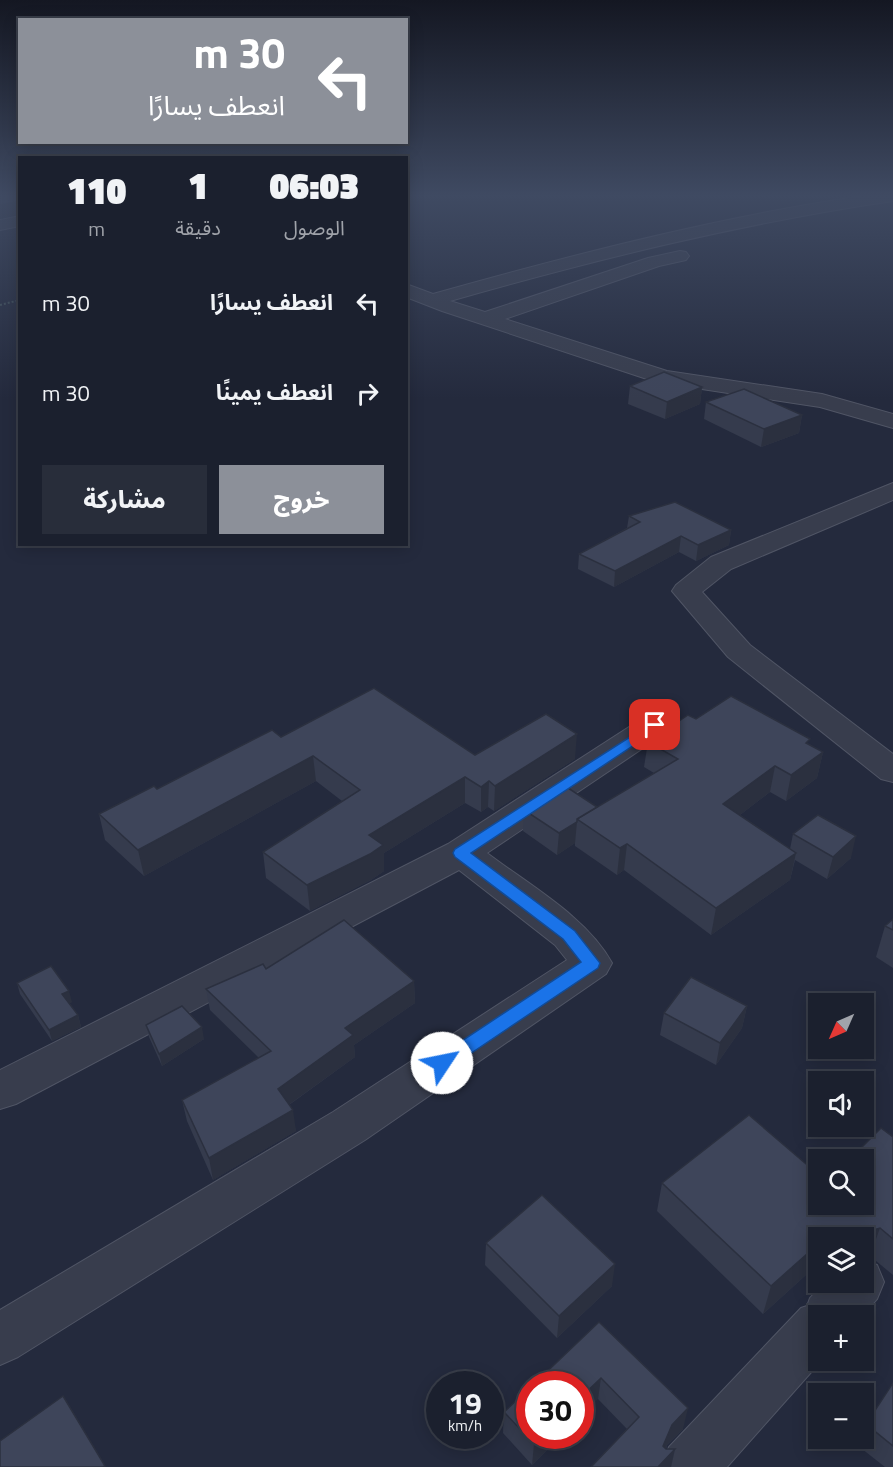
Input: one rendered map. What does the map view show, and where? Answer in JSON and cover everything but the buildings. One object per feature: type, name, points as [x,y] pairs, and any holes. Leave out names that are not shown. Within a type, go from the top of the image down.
[{"type":"street","points":[[432,300],[564,262]]},
{"type":"street","points":[[485,319],[653,262]]},
{"type":"street","points":[[408,291],[485,319],[664,377],[822,401],[893,421]]},
{"type":"street","points":[[893,491],[721,563],[686,591],[739,651],[893,771]]},
{"type":"street","points":[[0,1091],[460,853],[655,725]]},
{"type":"street","points":[[0,1339],[349,1126],[592,963],[569,935],[460,853]]},
{"type":"street","points":[[838,1305],[849,1293]]},
{"type":"street","points":[[689,1467],[808,1338]]},
{"type":"path","points":[[0,305],[18,300]]},
{"type":"route","points":[[442,1063],[592,963],[569,935],[460,853],[655,725]]}]
